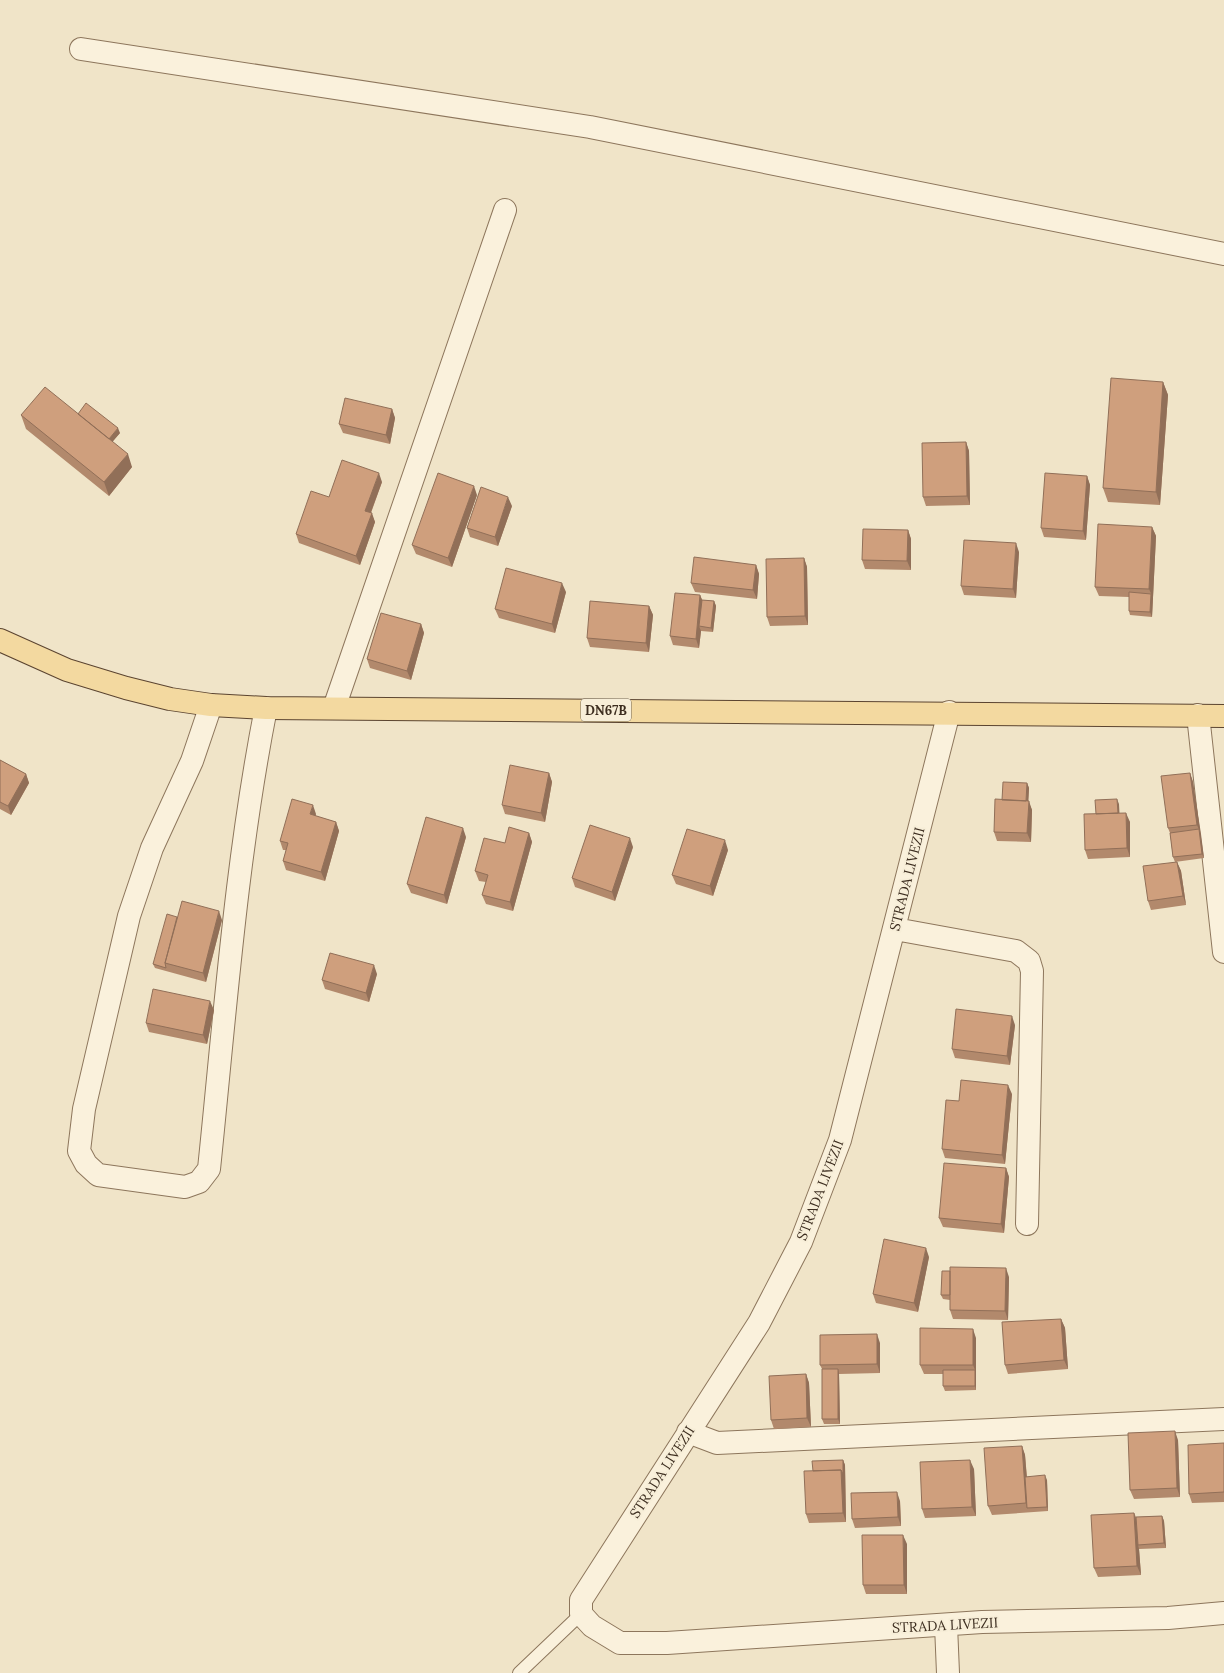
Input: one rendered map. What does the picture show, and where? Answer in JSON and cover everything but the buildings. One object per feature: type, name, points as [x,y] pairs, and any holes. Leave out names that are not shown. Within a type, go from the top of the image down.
[{"type":"main road","name":"DN67B","points":[[0,640],[67,670],[126,688],[170,699],[211,705],[266,708],[950,712],[1224,716]]},
{"type":"street","points":[[81,48],[590,127],[1224,254]]},
{"type":"street","points":[[334,708],[505,210]]},
{"type":"street","points":[[211,705],[192,761],[152,848],[128,924],[84,1109],[80,1150],[86,1164],[98,1175],[185,1187],[199,1182],[209,1169],[238,896],[253,773],[266,708]]},
{"type":"street","name":"STRADA LIVEZII","points":[[950,712],[840,1140],[801,1242],[759,1323],[581,1600],[581,1614],[592,1626],[620,1642],[667,1643],[982,1622],[1168,1618],[1224,1613]]},
{"type":"street","points":[[1198,716],[1224,952]]},
{"type":"street","points":[[894,929],[1016,951],[1029,961],[1032,971],[1027,1224]]},
{"type":"street","points":[[688,1432],[717,1443],[1224,1419]]},
{"type":"street","points":[[946,1625],[948,1673]]},
{"type":"lane","points":[[519,1673],[581,1614]]}]
